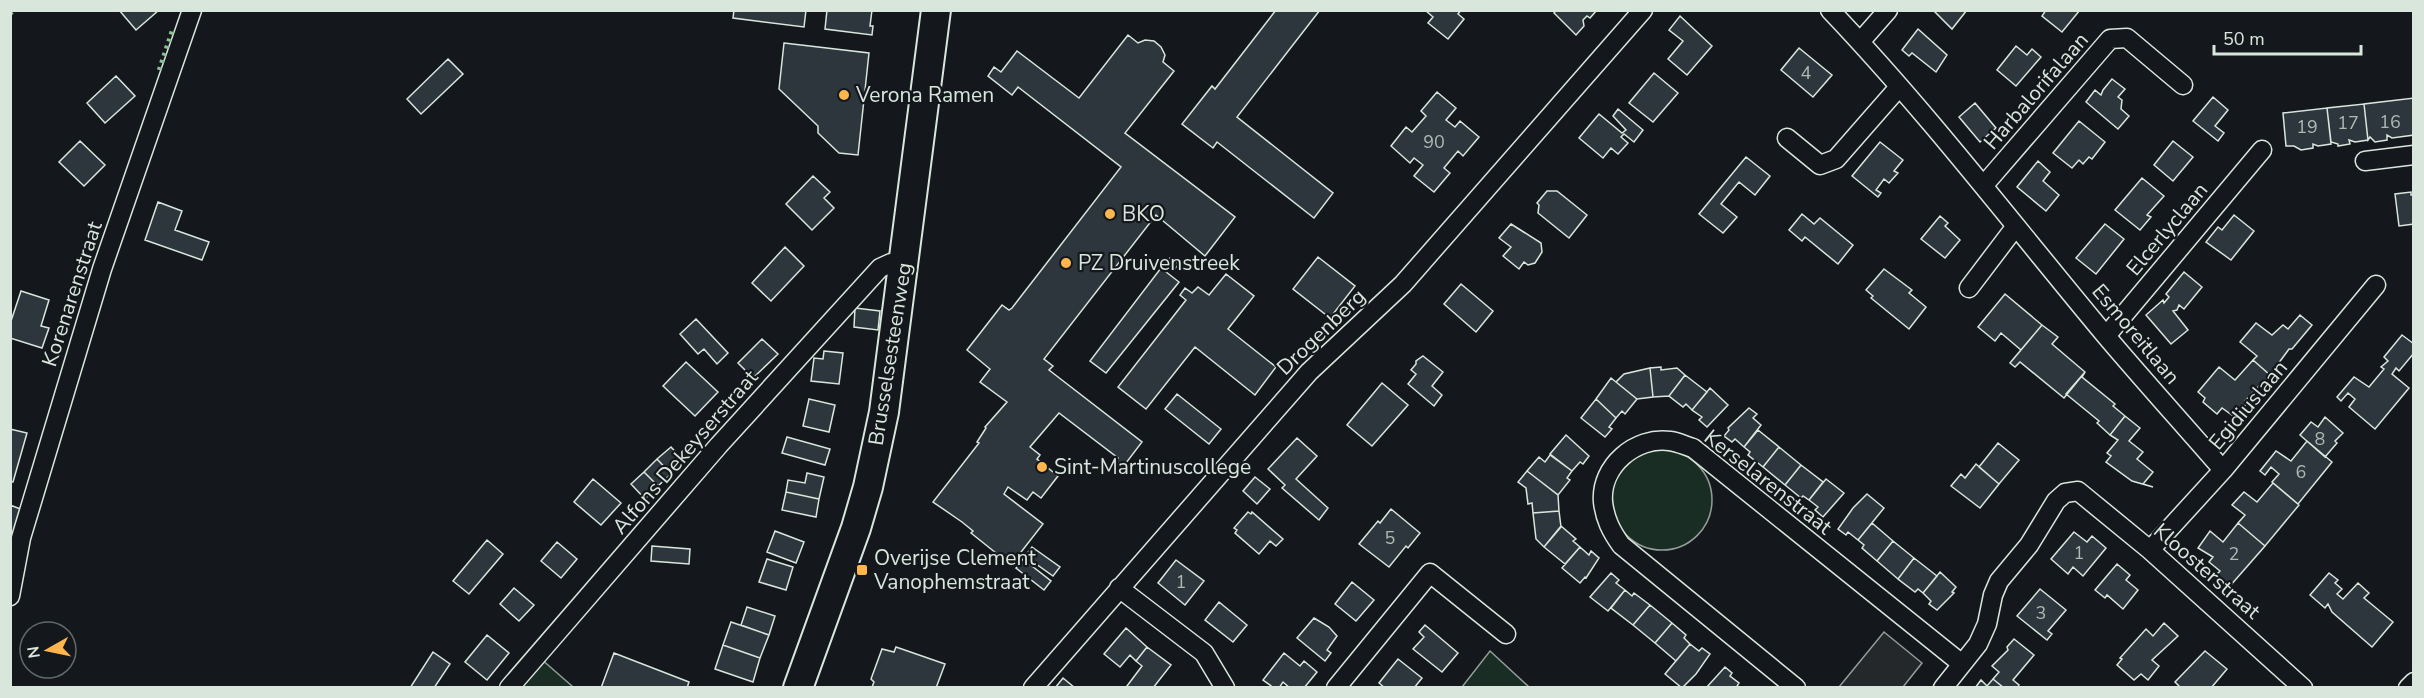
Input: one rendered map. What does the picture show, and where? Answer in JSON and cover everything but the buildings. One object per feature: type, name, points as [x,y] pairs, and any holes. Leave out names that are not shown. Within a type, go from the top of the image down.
[{"type":"main road","name":"Brusselsesteenweg","points":[[798,687],[856,528],[868,487],[885,407],[936,10]]},
{"type":"street","name":"Korenarenstraat","points":[[10,596],[21,538],[102,269],[192,10]]},
{"type":"street","name":"Drogenberg","points":[[1033,687],[1309,372],[1403,284],[1643,10]]},
{"type":"street","name":"Esmoreitlaan","points":[[1830,10],[1984,185],[2106,336],[2223,470]]},
{"type":"street","points":[[1860,42],[1888,10]]},
{"type":"street","name":"Harbalorifalaan","points":[[1984,185],[2110,39],[2127,38],[2183,85]]},
{"type":"street","points":[[1787,138],[1820,165],[1836,159],[1899,87]]},
{"type":"street","name":"Elcerlyclaan","points":[[2106,336],[2262,150]]},
{"type":"street","points":[[2365,161],[2414,155]]},
{"type":"street","points":[[1969,288],[2016,226]]},
{"type":"street","name":"Alfons Dekeyserstraat","points":[[509,687],[719,445],[880,268],[891,263],[905,263]]},
{"type":"street","name":"Egidiuslaan","points":[[2150,550],[2223,470],[2376,285]]},
{"type":"street","name":"Kerselarenstraat","points":[[1796,687],[1621,545],[1609,528],[1603,501],[1605,481],[1617,461],[1635,447],[1653,441],[1671,441],[1693,448],[1962,664]]},
{"type":"street","name":"Kloosterstraat","points":[[1962,664],[1978,644],[1987,624],[1993,595],[1999,581],[2029,545],[2056,501],[2065,493],[2078,491],[2150,550],[2303,687]]},
{"type":"street","points":[[1336,687],[1430,573],[1506,634]]},
{"type":"street","points":[[1119,588],[1204,653],[1225,687]]},
{"type":"street","points":[[1943,687],[1962,664]]},
{"type":"street","points":[[2408,687],[2414,682]]},
{"type":"green space","points":[[1662,450],[1681,453],[1698,464],[1709,481],[1712,500],[1709,519],[1698,536],[1681,547],[1662,550],[1643,547],[1626,536],[1615,519],[1612,500],[1615,481],[1626,464],[1643,453]]},
{"type":"green space","points":[[1490,651],[1529,687],[1462,687]]},
{"type":"green space","points":[[540,658],[572,686],[572,687],[515,688]]},
{"type":"shaded area","points":[[1884,632],[1922,663],[1903,687],[1839,687]]},
{"type":"hedge","points":[[10,14],[14,10]]},
{"type":"hedge","points":[[159,70],[172,31]]},
{"type":"place","name":"Verona Ramen","points":[[844,95]]},
{"type":"place","name":"BKO","points":[[1110,214]]},
{"type":"place","name":"PZ Druivenstreek","points":[[1066,263]]},
{"type":"place","name":"Sint-Martinuscollege","points":[[1042,467]]},
{"type":"place","name":"Overijse Clement Vanophemstraat","points":[[862,570]]}]
